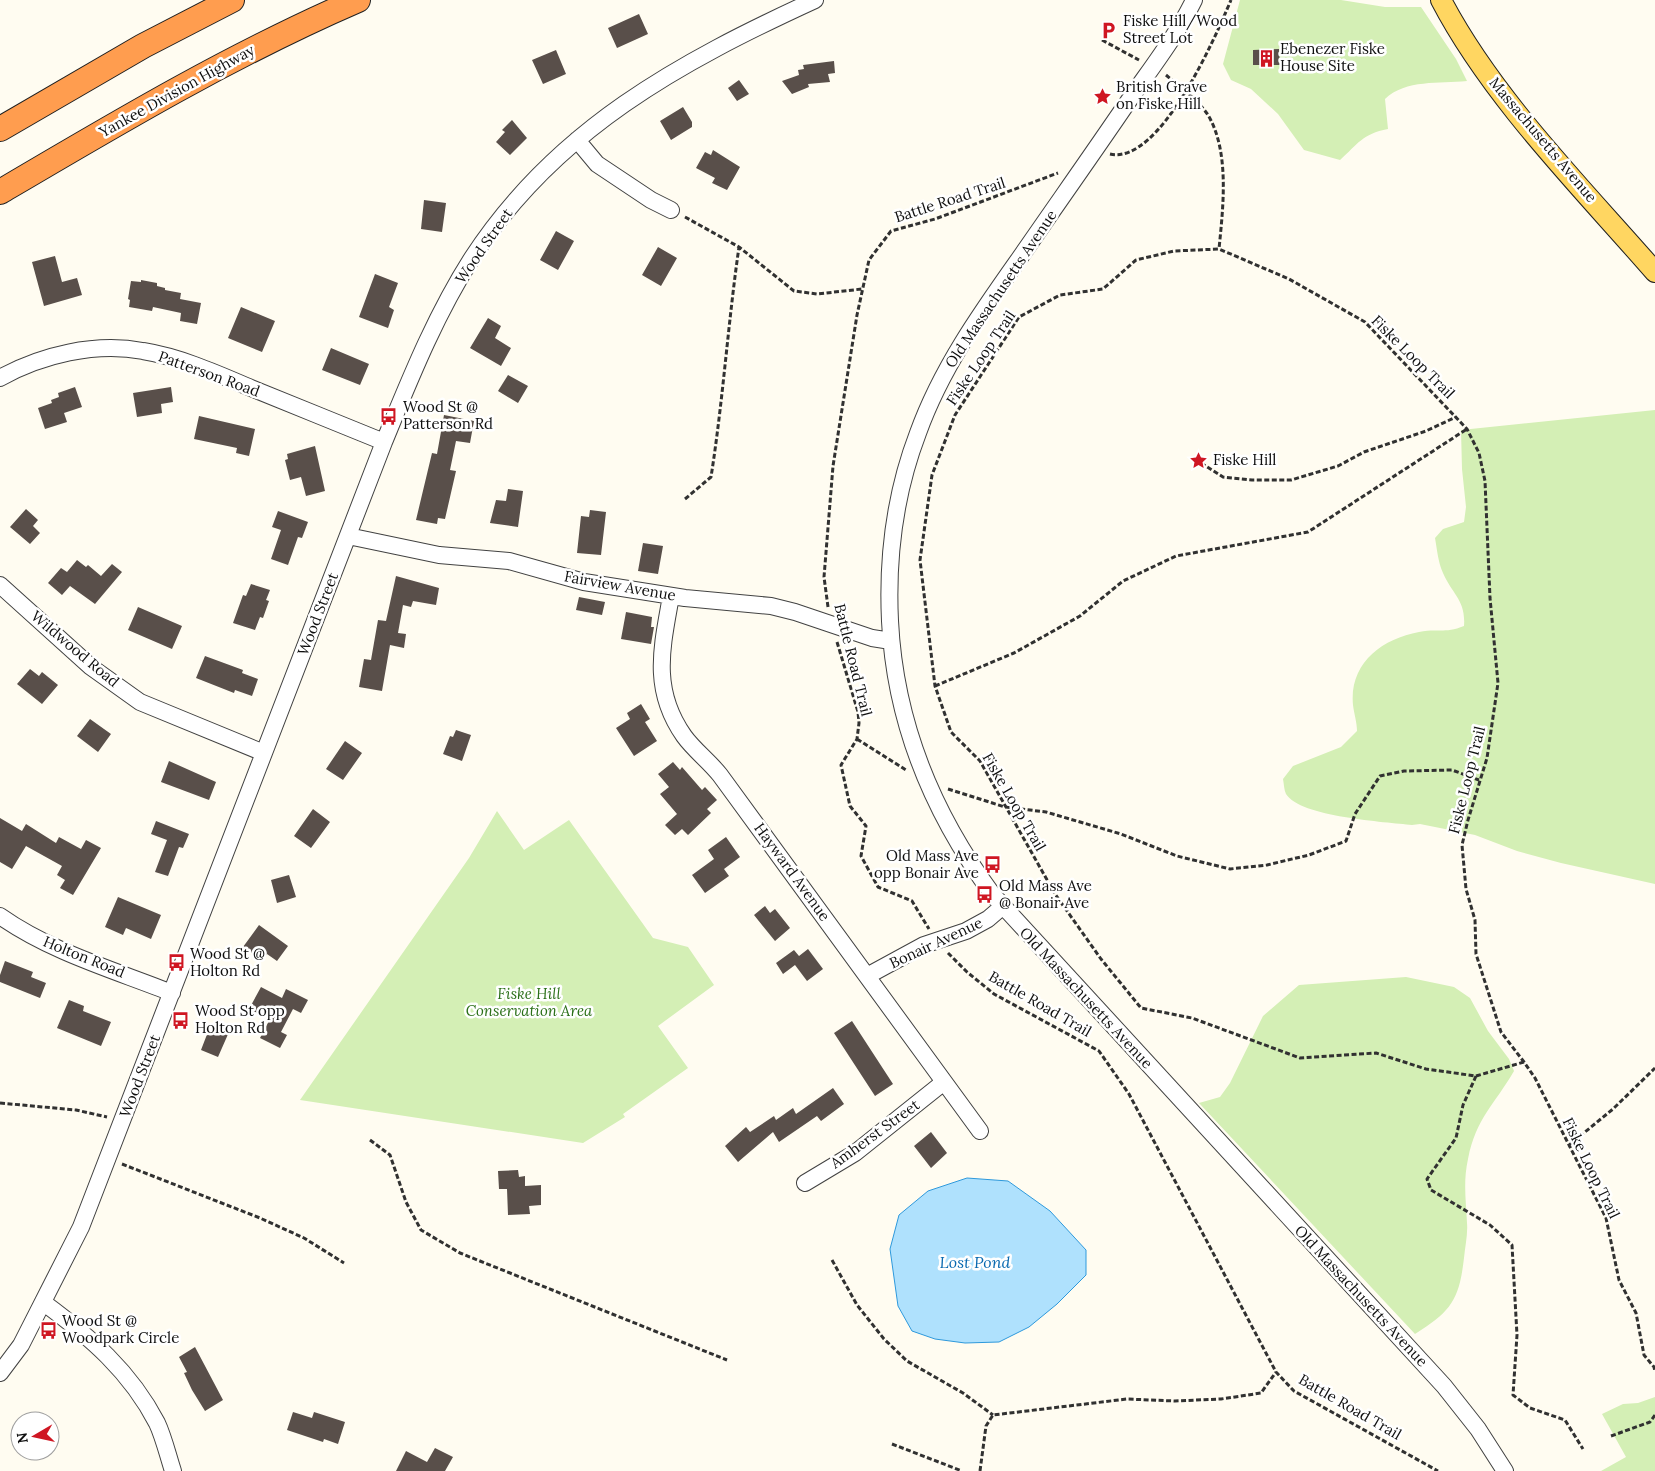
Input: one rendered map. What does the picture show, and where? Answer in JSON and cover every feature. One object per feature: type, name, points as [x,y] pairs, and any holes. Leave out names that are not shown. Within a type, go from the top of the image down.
[{"type":"highway","points":[[0,130],[136,50],[232,0]]},
{"type":"highway","name":"Yankee Division Highway","points":[[0,192],[206,73],[256,47],[358,0]]},
{"type":"main road","name":"Massachusetts Avenue","points":[[1441,0],[1474,55],[1513,107],[1655,272]]},
{"type":"street","name":"Wood Street","points":[[0,1374],[21,1345],[81,1227],[384,442],[420,356],[445,306],[472,260],[492,230],[520,196],[577,140],[622,104],[670,72],[733,38],[815,0]]},
{"type":"street","name":"Old Massachusetts Avenue","points":[[1194,0],[1100,144],[978,318],[934,393],[911,452],[898,506],[890,570],[891,641],[904,715],[921,770],[961,850],[1002,907],[1430,1371],[1468,1415],[1505,1471]]},
{"type":"street","points":[[577,140],[597,164],[651,200],[671,210]]},
{"type":"street","name":"Patterson Road","points":[[0,378],[17,368],[64,353],[104,349],[142,350],[205,369],[384,442]]},
{"type":"street","name":"Fairview Avenue","points":[[348,536],[433,554],[509,561],[577,581],[671,596],[772,606],[872,638],[891,641]]},
{"type":"street","name":"Wildwood Road","points":[[0,585],[91,667],[140,702],[264,752]]},
{"type":"street","name":"Hayward Avenue","points":[[671,596],[661,653],[661,677],[668,703],[679,728],[720,775],[980,1131]]},
{"type":"street","name":"Bonair Avenue","points":[[867,976],[924,945],[966,931],[988,919],[1002,907]]},
{"type":"street","name":"Holton Road","points":[[0,916],[20,930],[58,948],[172,993]]},
{"type":"street","name":"Amherst Street","points":[[805,1183],[855,1153],[944,1082]]},
{"type":"street","points":[[44,1303],[93,1340],[130,1381],[157,1424],[173,1471]]},
{"type":"path","points":[[1106,154],[1118,156],[1135,150],[1159,130],[1185,91],[1214,40],[1231,0]]},
{"type":"path","points":[[1102,40],[1139,60]]},
{"type":"path","points":[[1164,74],[1185,91],[1208,115],[1218,142],[1223,175],[1224,207],[1219,249]]},
{"type":"path","name":"Battle Road Trail","points":[[1060,172],[935,219],[891,231],[869,260],[862,288],[833,466],[824,577],[832,624],[858,712],[856,740],[841,765],[850,806],[866,826],[861,856],[878,887],[912,901],[937,941],[967,972],[994,994],[1099,1051],[1129,1094],[1276,1372],[1294,1391],[1438,1471]]},
{"type":"path","points":[[671,210],[738,246],[794,291],[817,294],[862,288]]},
{"type":"path","points":[[685,499],[711,477],[722,407],[728,330],[738,246]]},
{"type":"path","name":"Fiske Loop Trail","points":[[1524,1062],[1476,1076],[1426,1069],[1376,1053],[1300,1058],[1192,1018],[1140,1008],[1101,959],[1055,894],[980,761],[951,732],[935,686],[920,560],[932,474],[955,416],[1019,316],[1060,295],[1103,289],[1136,260],[1174,251],[1219,249],[1289,279],[1364,322],[1467,428],[1479,453],[1486,481],[1490,598],[1498,683],[1487,758],[1462,845],[1466,889],[1475,920],[1476,954],[1501,1032],[1524,1062],[1535,1078],[1606,1218],[1619,1280],[1636,1313],[1644,1355],[1654,1367],[1655,1372]]},
{"type":"path","points":[[1201,463],[1223,477],[1252,480],[1291,480],[1338,466],[1364,452],[1426,431],[1456,417]]},
{"type":"path","points":[[935,686],[1014,653],[1080,616],[1123,581],[1176,556],[1308,532],[1467,428]]},
{"type":"path","points":[[1005,807],[1046,812],[1121,834],[1178,856],[1230,869],[1267,865],[1309,855],[1346,841],[1355,814],[1380,776],[1404,771],[1452,770],[1480,780]]},
{"type":"path","points":[[1568,1146],[1613,1109],[1655,1068]]},
{"type":"path","points":[[1476,1076],[1462,1105],[1456,1138],[1427,1179],[1431,1190],[1490,1225],[1512,1245],[1517,1336],[1513,1395],[1530,1408],[1565,1420],[1583,1449]]},
{"type":"path","points":[[0,1103],[76,1110],[122,1121]]},
{"type":"path","points":[[370,1140],[390,1155],[406,1202],[421,1230],[460,1253],[727,1360]]},
{"type":"path","points":[[108,1157],[151,1176],[260,1218],[304,1238],[344,1263]]},
{"type":"path","points":[[832,1260],[857,1305],[884,1338],[907,1361],[963,1393],[993,1415],[1127,1399],[1175,1401],[1221,1399],[1261,1393],[1276,1372]]},
{"type":"path","points":[[980,1471],[986,1426],[993,1415]]},
{"type":"path","points":[[1610,1436],[1650,1422],[1655,1415]]},
{"type":"path","points":[[892,1444],[962,1471]]},
{"type":"green space","points":[[1240,0],[1341,0],[1385,7],[1421,7],[1456,59],[1467,81],[1413,85],[1393,93],[1385,99],[1388,129],[1366,137],[1340,160],[1304,150],[1278,114],[1251,89],[1231,80],[1223,64]]},
{"type":"green space","points":[[1655,410],[1655,884],[1561,863],[1517,851],[1475,835],[1420,824],[1412,825],[1344,817],[1308,808],[1294,802],[1286,794],[1283,779],[1293,766],[1341,747],[1357,731],[1353,690],[1356,677],[1370,656],[1380,647],[1405,635],[1425,631],[1451,630],[1464,626],[1461,603],[1441,569],[1435,538],[1443,529],[1464,522],[1466,507],[1462,469],[1461,430]]},
{"type":"green space","name":"Fiske Hill Conservation Area","points":[[497,811],[524,850],[569,820],[653,938],[688,947],[714,985],[658,1026],[688,1068],[623,1114],[625,1117],[583,1143],[300,1100],[469,858]]},
{"type":"green space","points":[[1406,977],[1454,987],[1470,998],[1488,1031],[1509,1059],[1514,1071],[1481,1122],[1471,1145],[1465,1191],[1467,1236],[1462,1273],[1456,1295],[1445,1311],[1415,1334],[1199,1103],[1220,1097],[1230,1083],[1263,1016],[1299,985]]},
{"type":"green space","points":[[1655,1397],[1655,1471],[1601,1471],[1626,1457],[1602,1414],[1623,1404],[1638,1403]]},
{"type":"water","name":"Lost Pond","points":[[967,1178],[1008,1181],[1050,1211],[1086,1250],[1086,1275],[1057,1304],[1029,1327],[999,1342],[965,1343],[935,1339],[912,1331],[898,1306],[890,1249],[899,1215],[928,1191]]},
{"type":"building","points":[[639,14],[648,34],[617,48],[608,28]]},
{"type":"building","name":"Ebenezer Fiske House Site","points":[[1279,49],[1280,65],[1253,65],[1253,50]]},
{"type":"building","points":[[556,50],[566,74],[543,84],[532,60]]},
{"type":"building","points":[[834,61],[835,73],[828,74],[830,82],[808,84],[809,87],[792,94],[782,81],[799,75],[798,70],[804,69],[803,65]]},
{"type":"building","points":[[739,80],[749,94],[737,101],[728,88]]},
{"type":"building","points":[[683,107],[692,122],[692,127],[671,140],[660,121]]},
{"type":"building","points":[[512,120],[527,138],[510,155],[496,142],[505,132],[502,130]]},
{"type":"building","points":[[713,150],[740,167],[727,190],[712,183],[715,178],[696,168],[705,152],[711,155]]},
{"type":"building","points":[[424,200],[446,203],[442,232],[421,229]]},
{"type":"building","points":[[556,231],[574,241],[558,270],[540,260]]},
{"type":"building","points":[[658,247],[677,258],[661,286],[642,275]]},
{"type":"building","points":[[55,256],[62,282],[77,278],[82,295],[44,306],[32,262]]},
{"type":"building","points":[[375,274],[398,283],[389,307],[394,310],[388,328],[359,317]]},
{"type":"building","points":[[141,280],[157,283],[157,286],[165,288],[165,290],[181,293],[180,299],[201,303],[197,324],[180,321],[181,313],[153,307],[152,311],[129,307],[130,300],[128,299],[131,281],[141,282]]},
{"type":"building","points":[[241,307],[275,321],[262,352],[228,338]]},
{"type":"building","points":[[488,318],[501,326],[495,338],[511,348],[501,366],[470,348]]},
{"type":"building","points":[[331,348],[369,364],[360,385],[322,370]]},
{"type":"building","points":[[508,375],[528,386],[518,403],[498,391]]},
{"type":"building","points":[[75,387],[82,407],[64,413],[67,422],[45,429],[38,408],[52,403],[51,400],[59,397],[58,393]]},
{"type":"building","points":[[171,387],[173,402],[161,404],[162,413],[137,417],[133,393]]},
{"type":"building","points":[[444,415],[474,421],[470,443],[456,441],[450,470],[456,471],[445,519],[438,518],[437,524],[416,520],[432,453],[437,454]]},
{"type":"building","points":[[199,416],[255,429],[249,456],[236,453],[237,448],[194,439]]},
{"type":"building","points":[[315,446],[325,491],[306,496],[301,477],[290,480],[285,460],[288,459],[287,454]]},
{"type":"building","points":[[508,489],[523,491],[518,527],[490,523],[496,500],[506,501]]},
{"type":"building","points":[[26,509],[38,520],[33,526],[40,533],[30,544],[10,527]]},
{"type":"building","points":[[590,510],[606,512],[601,555],[577,553],[581,516],[589,517]]},
{"type":"building","points":[[278,511],[308,522],[302,538],[298,537],[288,565],[271,559],[281,530],[272,527]]},
{"type":"building","points":[[643,543],[663,546],[658,574],[638,571]]},
{"type":"building","points":[[77,560],[86,567],[88,565],[101,576],[112,564],[122,572],[95,604],[70,586],[62,595],[48,583],[61,568],[67,572]]},
{"type":"building","points":[[396,576],[439,588],[436,605],[413,601],[411,607],[403,605],[398,633],[406,634],[404,648],[390,645],[382,691],[359,687],[364,659],[371,660],[378,620],[386,621]]},
{"type":"building","points":[[251,584],[270,590],[266,600],[269,601],[263,618],[260,617],[255,630],[233,623],[243,595],[246,596]]},
{"type":"building","points":[[579,597],[605,602],[602,615],[576,610]]},
{"type":"building","points":[[138,607],[182,626],[172,649],[128,630]]},
{"type":"building","points":[[626,612],[652,617],[651,627],[654,627],[651,644],[621,639]]},
{"type":"building","points":[[205,656],[243,670],[242,673],[258,679],[252,696],[235,690],[234,693],[196,678]]},
{"type":"building","points":[[30,669],[39,676],[42,672],[58,685],[42,704],[17,684]]},
{"type":"building","points":[[641,704],[650,719],[645,722],[657,741],[634,756],[616,728],[630,719],[627,713]]},
{"type":"building","points":[[90,719],[111,734],[98,752],[77,736]]},
{"type":"building","points":[[456,730],[471,735],[462,761],[443,754],[450,736],[453,737]]},
{"type":"building","points":[[345,741],[362,753],[343,780],[326,769]]},
{"type":"building","points":[[169,761],[216,782],[209,800],[161,782]]},
{"type":"building","points":[[673,762],[680,770],[682,767],[702,790],[705,787],[717,800],[707,809],[711,813],[688,835],[682,829],[675,835],[665,825],[677,814],[660,794],[669,787],[658,774]]},
{"type":"building","points":[[313,809],[330,822],[311,848],[294,836]]},
{"type":"building","points":[[0,818],[22,831],[26,824],[56,843],[59,837],[81,849],[86,840],[101,848],[73,895],[60,888],[65,880],[57,875],[62,866],[26,846],[12,869],[0,862]]},
{"type":"building","points":[[156,821],[189,834],[183,848],[179,847],[168,876],[155,872],[167,840],[151,834]]},
{"type":"building","points":[[726,837],[740,857],[724,869],[729,876],[705,893],[692,875],[714,859],[708,850]]},
{"type":"building","points":[[289,875],[296,897],[277,903],[271,880]]},
{"type":"building","points":[[118,897],[161,915],[151,939],[126,928],[123,935],[105,927]]},
{"type":"building","points":[[765,906],[770,913],[775,909],[790,928],[775,941],[754,915]]},
{"type":"building","points":[[259,925],[288,946],[277,961],[267,954],[263,960],[243,947]]},
{"type":"building","points":[[808,949],[823,969],[807,981],[795,965],[783,974],[776,963],[794,950],[799,956]]},
{"type":"building","points":[[5,961],[33,972],[31,977],[46,983],[40,998],[0,982],[0,975]]},
{"type":"building","points":[[261,987],[282,998],[286,989],[308,1000],[301,1013],[293,1009],[281,1032],[287,1035],[280,1048],[260,1038],[270,1019],[249,1009]]},
{"type":"building","points":[[69,1000],[84,1006],[83,1011],[111,1022],[101,1046],[57,1028]]},
{"type":"building","points":[[852,1021],[893,1084],[875,1096],[834,1033]]},
{"type":"building","points":[[211,1024],[229,1032],[218,1057],[201,1050]]},
{"type":"building","points":[[833,1088],[844,1104],[821,1121],[817,1116],[779,1142],[773,1132],[738,1162],[725,1146],[746,1127],[750,1132],[774,1116],[776,1120],[793,1108],[796,1114]]},
{"type":"building","points":[[931,1132],[947,1153],[931,1168],[914,1146]]},
{"type":"building","points":[[518,1170],[519,1177],[525,1176],[525,1186],[541,1185],[541,1205],[529,1206],[530,1214],[508,1215],[507,1189],[499,1189],[498,1171]]},
{"type":"building","points":[[195,1347],[223,1400],[205,1411],[192,1390],[184,1373],[187,1372],[179,1357]]},
{"type":"building","points":[[293,1412],[312,1418],[314,1412],[345,1422],[338,1444],[324,1439],[323,1442],[287,1430]]},
{"type":"building","points":[[435,1448],[453,1457],[445,1471],[396,1471],[406,1451],[427,1462]]},
{"type":"place","name":"Fiske Hill/Wood Street Lot","points":[[1109,30]]},
{"type":"place","name":"Ebenezer Fiske House Site","points":[[1266,58]]},
{"type":"place","name":"British Grave on Fiske Hill","points":[[1102,96]]},
{"type":"place","name":"Wood St @ Patterson Rd","points":[[389,416]]},
{"type":"place","name":"Fiske Hill","points":[[1199,460]]},
{"type":"place","name":"Old Mass Ave opp Bonair Ave","points":[[993,865]]},
{"type":"place","name":"Old Mass Ave @ Bonair Ave","points":[[985,895]]},
{"type":"place","name":"Wood St @ Holton Rd","points":[[176,963]]},
{"type":"place","name":"Wood St opp Holton Rd","points":[[181,1020]]},
{"type":"place","name":"Wood St @ Woodpark Circle","points":[[48,1330]]}]
